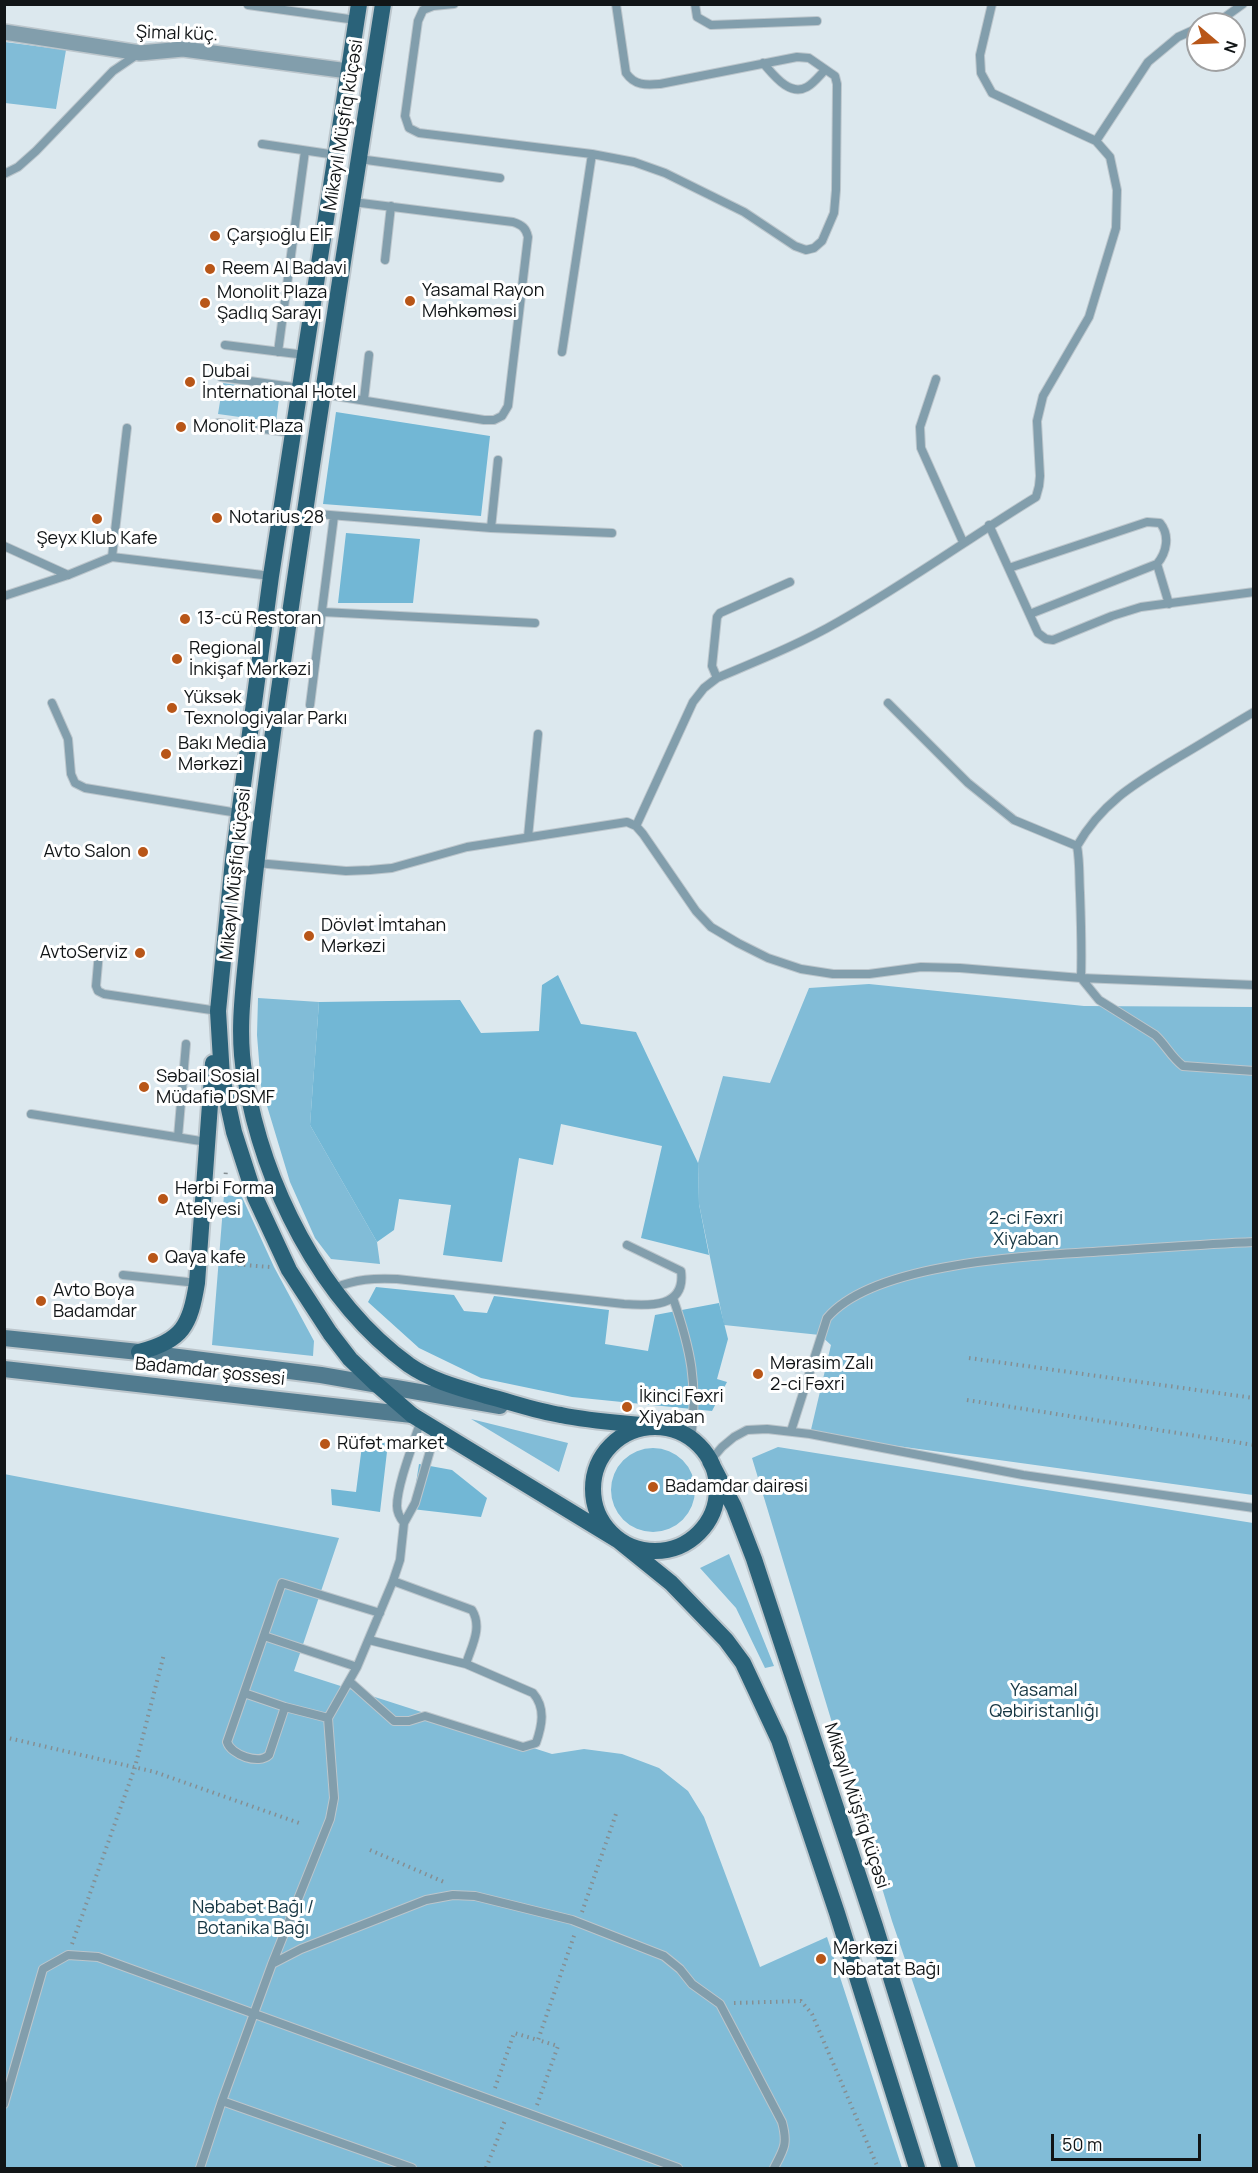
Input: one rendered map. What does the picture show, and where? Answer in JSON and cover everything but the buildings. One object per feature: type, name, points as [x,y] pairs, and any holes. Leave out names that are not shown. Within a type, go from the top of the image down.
[{"type":"main road","name":"Mikayıl Müşfiq küçəsi","points":[[383,4],[304,513],[255,863],[243,996],[241,1040],[244,1077],[256,1124],[277,1188],[293,1226],[333,1288],[389,1349],[420,1373],[471,1391],[561,1415],[661,1427]]},
{"type":"main road","name":"Mikayıl Müşfiq küçəsi","points":[[357,12],[271,576],[238,813],[218,1011],[222,1077],[226,1101],[255,1197],[289,1270],[307,1299],[351,1359],[375,1383],[416,1417],[620,1541]]},
{"type":"main road","points":[[139,1352],[163,1345],[181,1332],[193,1309],[198,1283],[218,1011]]},
{"type":"main road","name":"Badamdar şossesi","points":[[4,1338],[139,1352],[375,1383],[561,1415]]},
{"type":"main road","name":"Badamdar şossesi","points":[[4,1369],[416,1417]]},
{"type":"main road","points":[[620,1541],[638,1549],[658,1551],[678,1547],[696,1536],[709,1520],[716,1501],[716,1480],[710,1461],[698,1444],[681,1433],[661,1427],[641,1428],[622,1436],[607,1450],[597,1468],[593,1488],[596,1508],[605,1527],[620,1541],[671,1583],[702,1613],[743,1663],[756,1688],[783,1751],[837,1913],[917,2169]]},
{"type":"main road","name":"Mikayıl Müşfiq küçəsi","points":[[710,1461],[734,1507],[751,1551],[875,1926],[950,2169]]},
{"type":"street","name":"Şimal küç.","points":[[4,32],[140,53],[183,50],[348,71]]},
{"type":"lane","points":[[454,4],[433,6],[423,10],[418,21],[405,116],[409,128],[419,133],[592,154],[634,162],[665,173],[744,212],[795,246],[806,250],[822,242],[834,213],[836,190],[837,84],[835,76],[809,58],[798,57],[644,86],[631,81],[626,73],[616,4]]},
{"type":"lane","points":[[695,4],[697,17],[711,25],[817,21]]},
{"type":"lane","points":[[636,826],[693,702],[704,688],[717,678],[836,623],[938,561],[989,525],[1036,497],[1040,486],[1037,420],[1043,396],[1089,317],[1116,228],[1118,190],[1110,157],[1096,141],[992,93],[981,73],[980,55],[992,4]]},
{"type":"lane","points":[[248,5],[357,12]]},
{"type":"lane","points":[[1096,141],[1148,62],[1178,37],[1186,33]]},
{"type":"lane","points":[[4,174],[18,167],[36,151],[113,71],[140,53]]},
{"type":"lane","points":[[763,63],[783,84],[800,89],[808,87],[825,70]]},
{"type":"lane","points":[[262,144],[336,155]]},
{"type":"lane","points":[[278,352],[305,151]]},
{"type":"lane","points":[[562,352],[592,154]]},
{"type":"lane","points":[[359,159],[500,178]]},
{"type":"lane","points":[[322,393],[484,420],[494,420],[502,416],[508,406],[528,237],[526,229],[513,222],[352,202]]},
{"type":"lane","points":[[385,260],[391,206]]},
{"type":"lane","points":[[225,345],[305,355]]},
{"type":"lane","points":[[364,399],[369,355]]},
{"type":"lane","points":[[221,377],[300,388]]},
{"type":"lane","points":[[936,379],[920,427],[921,448],[963,542]]},
{"type":"lane","points":[[218,423],[293,433]]},
{"type":"lane","points":[[112,557],[127,428]]},
{"type":"lane","points":[[491,528],[498,460]]},
{"type":"lane","points":[[304,513],[491,528],[612,533]]},
{"type":"lane","points":[[310,705],[334,516]]},
{"type":"lane","points":[[1009,568],[1154,521],[1160,523],[1166,534],[1164,550],[1157,564],[1030,614]]},
{"type":"lane","points":[[989,525],[1038,633],[1046,639],[1053,640],[1141,607],[1254,592]]},
{"type":"lane","points":[[4,546],[68,575]]},
{"type":"lane","points":[[4,596],[68,575],[112,557],[271,576]]},
{"type":"lane","points":[[1157,564],[1169,604]]},
{"type":"lane","points":[[717,678],[712,666],[717,617],[720,613],[790,582]]},
{"type":"lane","points":[[321,612],[535,623]]},
{"type":"lane","points":[[52,703],[68,739],[71,774],[75,783],[85,788],[238,813]]},
{"type":"lane","points":[[888,703],[968,783],[1014,820],[1077,846]]},
{"type":"lane","points":[[1254,712],[1129,787],[1104,809],[1086,830],[1077,846],[1081,864],[1079,880],[1081,978],[1099,999],[1155,1035],[1163,1042],[1174,1060],[1183,1066],[1254,1071]]},
{"type":"lane","points":[[528,837],[537,734]]},
{"type":"lane","points":[[255,863],[346,871],[392,868],[467,847],[627,822],[636,826],[696,911],[711,927],[748,948],[801,969],[833,974],[869,974],[921,967],[960,968],[1081,978],[1254,985]]},
{"type":"lane","points":[[99,952],[96,986],[98,991],[105,994],[218,1011]]},
{"type":"lane","points":[[178,1137],[186,1044]]},
{"type":"lane","points":[[31,1114],[207,1142]]},
{"type":"lane","points":[[791,1431],[827,1318],[838,1305],[867,1290],[947,1266],[1004,1258],[1254,1242]]},
{"type":"lane","points":[[333,1288],[367,1278],[397,1279],[636,1305],[663,1303],[673,1298],[682,1279],[681,1271],[627,1245]]},
{"type":"lane","points":[[123,1275],[198,1283]]},
{"type":"lane","points":[[673,1298],[687,1340],[692,1367],[694,1413],[691,1440]]},
{"type":"lane","points":[[404,1523],[398,1514],[397,1504],[416,1417]]},
{"type":"lane","points":[[200,2169],[272,1964],[330,1820],[334,1798],[328,1718],[357,1667],[393,1581],[399,1560],[404,1523],[416,1503],[436,1429]]},
{"type":"lane","points":[[710,1461],[722,1447],[747,1430],[791,1431],[1023,1475],[1254,1508]]},
{"type":"lane","points":[[393,1581],[472,1610],[476,1617],[476,1636],[466,1664]]},
{"type":"lane","points":[[285,1707],[269,1755],[265,1759],[260,1760],[233,1752],[227,1742],[282,1583],[380,1613]]},
{"type":"lane","points":[[264,1636],[357,1667]]},
{"type":"lane","points":[[349,1681],[394,1721],[408,1721],[425,1716],[524,1747],[536,1743],[542,1721],[542,1710],[533,1693],[466,1664],[369,1640]]},
{"type":"lane","points":[[244,1693],[328,1718]]},
{"type":"lane","points":[[272,1964],[301,1949],[426,1900],[453,1895],[475,1896],[578,1923],[664,1956],[680,1968],[692,1984],[720,2004],[782,2122],[786,2136],[785,2147],[774,2169]]},
{"type":"lane","points":[[4,2104],[43,1969],[68,1955],[98,1957],[678,2169]]},
{"type":"lane","points":[[222,2101],[412,2169]]},
{"type":"path","points":[[224,1195],[226,1163]]},
{"type":"path","points":[[219,1251],[218,1263],[274,1267]]},
{"type":"path","points":[[969,1358],[1254,1398]]},
{"type":"path","points":[[967,1400],[1254,1445]]},
{"type":"path","points":[[68,1955],[135,1767],[165,1654]]},
{"type":"path","points":[[4,1737],[155,1772],[299,1823]]},
{"type":"path","points":[[538,2040],[617,1811]]},
{"type":"path","points":[[370,1850],[475,1896]]},
{"type":"path","points":[[720,2004],[801,2001],[812,2014],[878,2169]]},
{"type":"path","points":[[491,2100],[514,2033],[558,2046],[534,2115]]},
{"type":"path","points":[[486,2169],[510,2106]]},
{"type":"green space","points":[[5,42],[66,50],[56,109],[5,103]]},
{"type":"green space","points":[[223,383],[280,391],[276,422],[218,414]]},
{"type":"green space","name":"2-ci Fəxri Xiyaban","points":[[869,984],[1084,1006],[1253,1007],[1253,1495],[810,1434],[831,1345],[820,1335],[724,1325],[699,1204],[698,1163],[723,1076],[770,1083],[809,988]]},
{"type":"green space","points":[[258,998],[319,1002],[310,1125],[377,1242],[380,1264],[331,1259],[315,1238],[290,1182],[261,1086],[257,1035]]},
{"type":"green space","points":[[224,1195],[242,1197],[274,1267],[314,1341],[313,1356],[212,1345]]},
{"type":"green space","points":[[471,1419],[568,1443],[559,1472]]},
{"type":"green space","name":"Yasamal Qəbiristanlığı","points":[[778,1447],[1253,1523],[1253,2168],[976,2168],[892,1921],[752,1458]]},
{"type":"green space","name":"Badamdar dairəsi","points":[[653,1448],[669,1451],[683,1460],[692,1474],[695,1490],[692,1506],[683,1520],[669,1529],[653,1532],[637,1529],[623,1520],[614,1506],[611,1490],[614,1474],[623,1460],[637,1451]]},
{"type":"green space","name":"Nəbabət Bağı / Botanika Bağı","points":[[4,1474],[339,1538],[294,1671],[552,1754],[584,1749],[622,1754],[659,1768],[688,1791],[704,1817],[760,1967],[827,1937],[902,2168],[5,2168]]},
{"type":"green space","points":[[729,1554],[774,1666],[765,1668],[736,1608],[700,1568]]},
{"type":"shaded area","points":[[336,412],[490,436],[481,516],[323,504]]},
{"type":"shaded area","points":[[346,533],[420,539],[413,603],[338,603]]},
{"type":"shaded area","points":[[558,975],[581,1024],[636,1032],[698,1163],[699,1204],[709,1255],[641,1238],[662,1146],[561,1124],[553,1165],[519,1158],[502,1262],[443,1255],[451,1205],[399,1199],[394,1230],[377,1242],[310,1125],[319,1002],[460,1000],[481,1033],[539,1031],[542,985]]},
{"type":"shaded area","points":[[376,1287],[454,1295],[464,1311],[487,1313],[494,1296],[609,1310],[605,1344],[648,1351],[655,1315],[719,1303],[728,1339],[717,1379],[727,1382],[712,1411],[572,1397],[481,1378],[419,1348],[368,1302]]},
{"type":"shaded area","points":[[363,1438],[388,1443],[380,1512],[332,1505],[331,1489],[356,1492]]},
{"type":"shaded area","points":[[419,1464],[452,1470],[487,1498],[481,1517],[412,1509]]},
{"type":"place","name":"Çarşıoğlu EİF","points":[[215,236]]},
{"type":"place","name":"Reem Al Badavi","points":[[210,269]]},
{"type":"place","name":"Yasamal Rayon Məhkəməsi","points":[[410,301]]},
{"type":"place","name":"Monolit Plaza Şadlıq Sarayı","points":[[205,303]]},
{"type":"place","name":"Dubai İnternational Hotel","points":[[190,382]]},
{"type":"place","name":"Monolit Plaza","points":[[181,427]]},
{"type":"place","name":"Notarius 28","points":[[217,518]]},
{"type":"place","name":"Şeyx Klub Kafe","points":[[97,519]]},
{"type":"place","name":"13-cü Restoran","points":[[185,619]]},
{"type":"place","name":"Regional İnkişaf Mərkəzi","points":[[177,659]]},
{"type":"place","name":"Yüksək Texnologiyalar Parkı","points":[[172,708]]},
{"type":"place","name":"Bakı Media Mərkəzi","points":[[166,754]]},
{"type":"place","name":"Avto Salon","points":[[143,852]]},
{"type":"place","name":"Dövlət İmtahan Mərkəzi","points":[[309,936]]},
{"type":"place","name":"AvtoServiz","points":[[140,953]]},
{"type":"place","name":"Səbail Sosial Müdafiə DSMF","points":[[144,1087]]},
{"type":"place","name":"Hərbi Forma Atelyesi","points":[[163,1199]]},
{"type":"place","name":"Qaya kafe","points":[[153,1258]]},
{"type":"place","name":"Avto Boya Badamdar","points":[[41,1301]]},
{"type":"place","name":"Mərasim Zalı 2-ci Fəxri","points":[[758,1374]]},
{"type":"place","name":"İkinci Fəxri Xiyaban","points":[[627,1407]]},
{"type":"place","name":"Rüfət market","points":[[325,1444]]},
{"type":"place","name":"Badamdar dairəsi","points":[[653,1487]]},
{"type":"place","name":"Mərkəzi Nəbatat Bağı","points":[[821,1959]]}]
